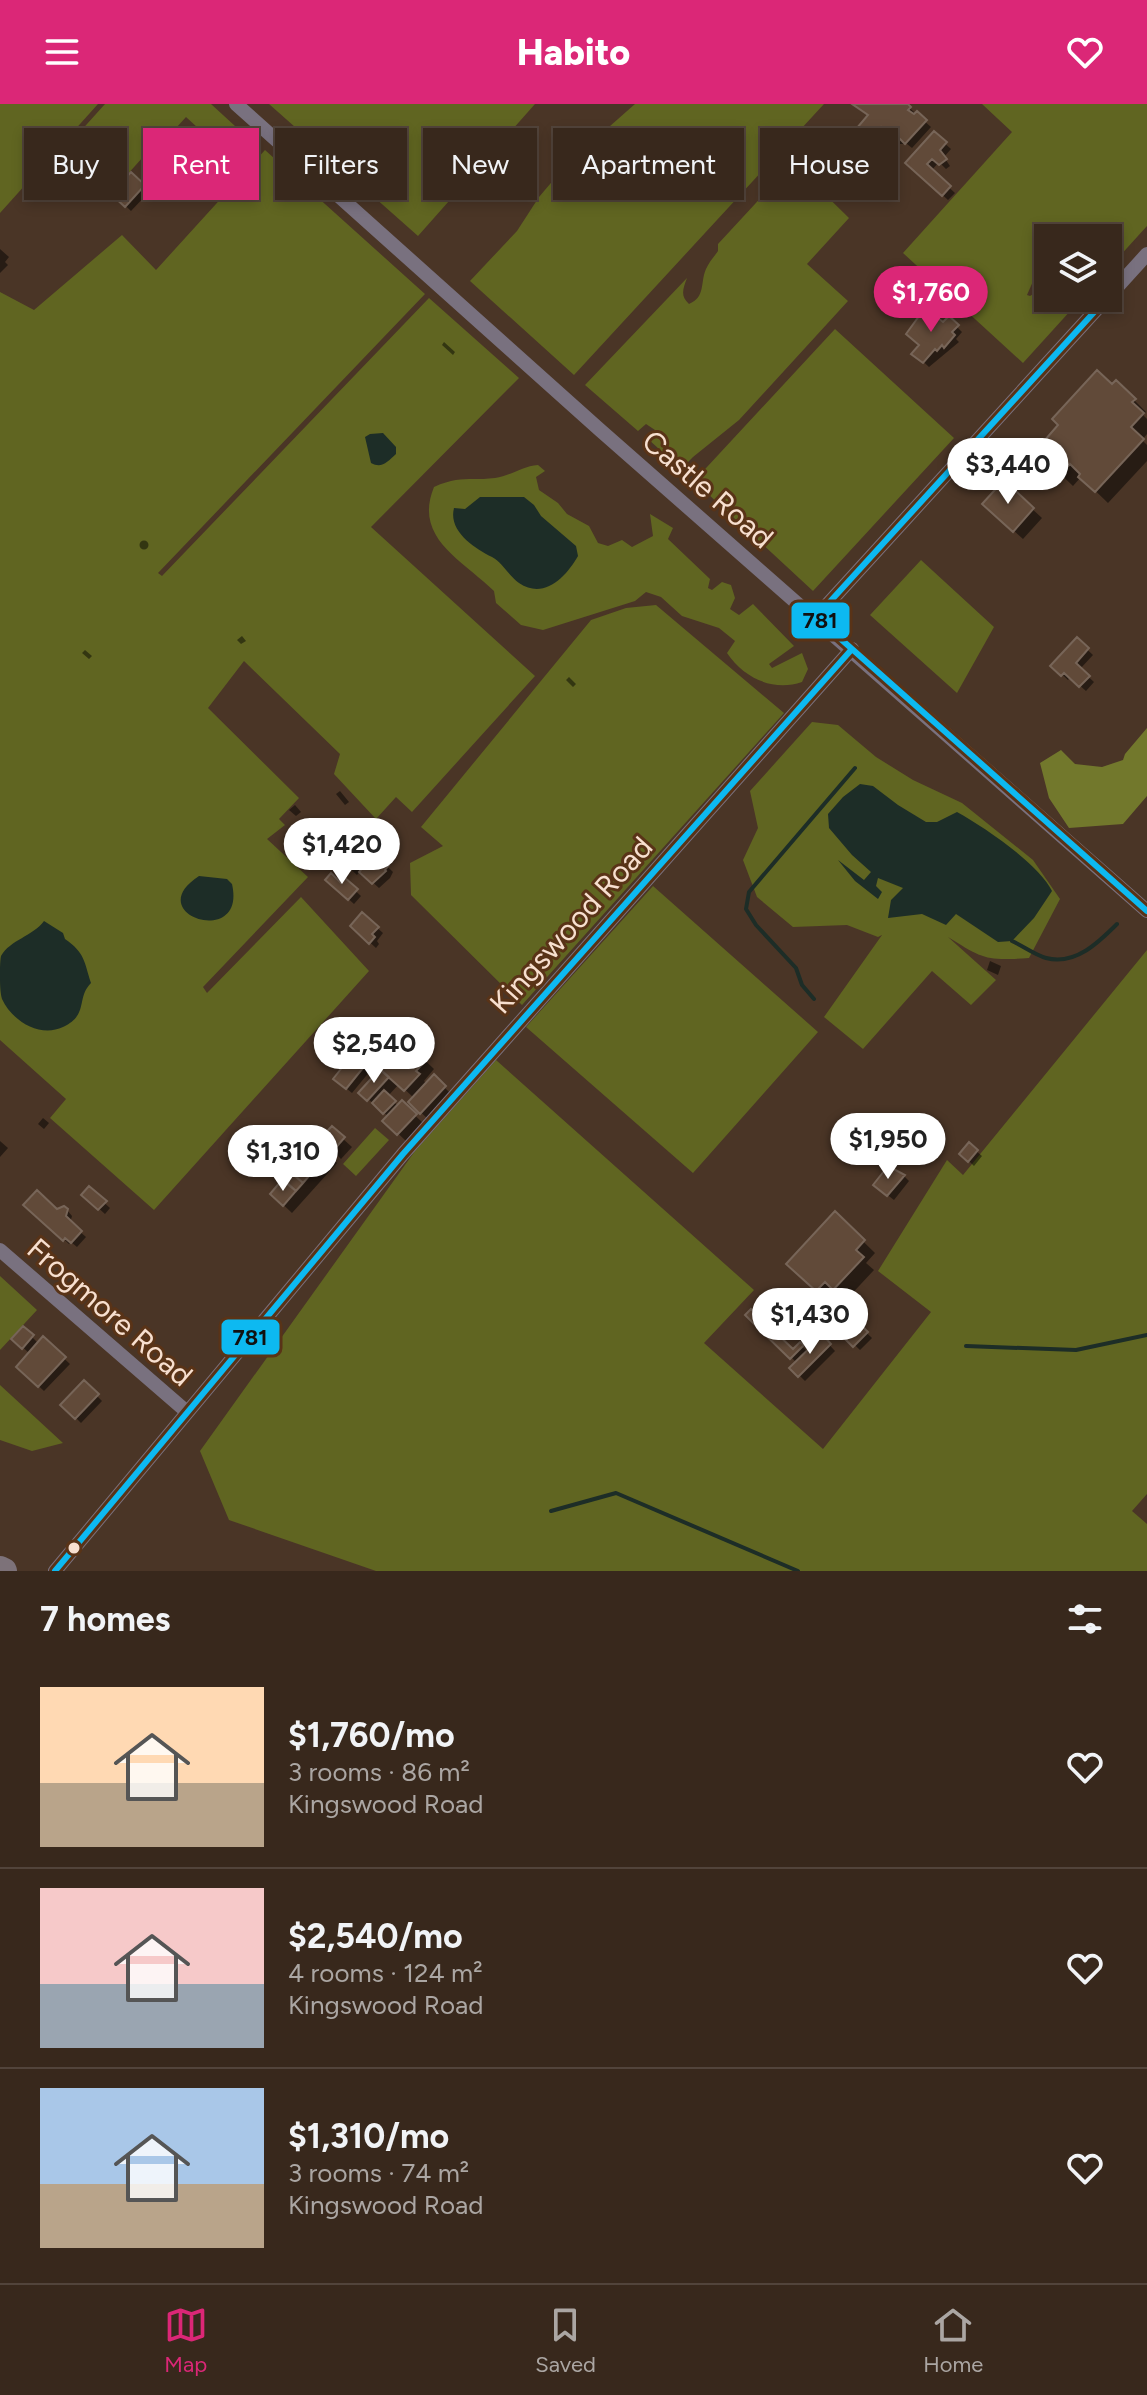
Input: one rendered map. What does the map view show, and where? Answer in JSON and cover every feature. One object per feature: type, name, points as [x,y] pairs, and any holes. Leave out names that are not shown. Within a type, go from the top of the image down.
[{"type":"street","name":"Castle Road","points":[[236,104],[600,430],[1147,911]]},
{"type":"street","points":[[1122,282],[1147,254]]},
{"type":"street","points":[[816,617],[1095,312]]},
{"type":"street","name":"Kingswood Road","points":[[55,1571],[403,1154],[852,649]]},
{"type":"street","name":"Frogmore Road","points":[[0,1250],[187,1412]]},
{"type":"green space","points":[[0,104],[98,104],[76,128],[24,128],[24,186],[0,213]]},
{"type":"green space","points":[[105,104],[211,104],[235,126],[198,128],[186,117],[176,128],[143,128],[143,157],[127,175],[127,128],[83,128]]},
{"type":"green space","points":[[269,104],[535,104],[514,128],[423,128],[423,200],[450,200],[418,236],[377,200],[407,200],[407,128],[296,128]]},
{"type":"green space","points":[[635,104],[824,104],[802,128],[760,128],[760,173],[744,191],[744,128],[608,128]]},
{"type":"green space","points":[[982,104],[1147,104],[1147,226],[1122,254],[1122,224],[1034,224],[1034,279],[1027,295],[1034,294],[1034,312],[1069,312],[1023,363],[903,253],[1012,132]]},
{"type":"green space","points":[[265,150],[275,159],[275,200],[321,200],[425,294],[158,573],[162,576],[429,298],[519,378],[371,527],[535,676],[412,812],[396,797],[376,819],[334,774],[340,754],[244,661],[208,708],[299,798],[279,819],[285,825],[267,839],[308,877],[203,987],[207,993],[301,897],[369,971],[154,1210],[50,1118],[66,1099],[0,1040],[0,292],[34,310],[122,235],[156,270],[220,200],[259,200],[259,157]]},
{"type":"green space","points":[[553,180],[553,200],[735,200],[574,375],[470,281],[517,231]]},
{"type":"green space","points":[[760,199],[831,200],[849,218],[807,264],[848,301],[739,420],[681,469],[648,439],[655,430],[646,424],[638,431],[585,385],[687,278],[684,298],[689,304],[698,297],[704,274],[718,251],[718,244]]},
{"type":"green space","points":[[835,329],[954,438],[813,591],[694,481]]},
{"type":"green space","points":[[538,465],[545,471],[536,477],[539,490],[558,503],[567,514],[589,526],[598,543],[608,546],[622,540],[632,547],[653,536],[650,514],[673,528],[668,539],[710,579],[708,588],[712,590],[722,582],[731,585],[735,598],[730,609],[739,615],[753,604],[794,646],[769,664],[772,668],[802,653],[808,669],[802,682],[770,684],[751,676],[727,653],[735,641],[719,628],[682,616],[661,597],[646,592],[635,601],[543,630],[521,625],[496,603],[494,591],[444,546],[435,534],[429,505],[434,487],[443,483],[501,477]]},
{"type":"green space","points":[[921,560],[994,627],[957,693],[870,615]]},
{"type":"green space","points":[[656,605],[784,713],[522,1005],[411,895],[410,863],[443,846],[421,827],[591,620],[626,608]]},
{"type":"green space","points":[[812,722],[838,725],[876,757],[913,780],[962,803],[1033,860],[1060,899],[1029,958],[986,957],[948,937],[996,980],[971,1005],[932,971],[863,1049],[824,1017],[882,935],[878,937],[847,925],[793,927],[757,897],[743,860],[758,828],[750,791]]},
{"type":"green space","points":[[1147,728],[1147,796],[1123,824],[1069,828],[1049,798],[1040,763],[1061,750],[1075,764],[1102,767],[1123,760]]},
{"type":"green space","points":[[653,886],[818,1032],[693,1173],[526,1027]]},
{"type":"green space","points":[[1147,950],[1147,1494],[1132,1511],[1147,1524],[1147,1571],[376,1571],[229,1520],[200,1451],[415,1151],[496,1060],[754,1290],[704,1343],[823,1449],[931,1312],[878,1271],[947,1160],[963,1175]]},
{"type":"green space","points":[[375,1128],[389,1140],[356,1176],[343,1164]]},
{"type":"green space","points":[[0,1276],[37,1310],[0,1350]]},
{"type":"green space","points":[[0,1385],[63,1443],[32,1451],[0,1440]]},
{"type":"shaded area","points":[[383,433],[396,447],[396,454],[384,464],[375,465],[371,463],[365,437]]},
{"type":"shaded area","points":[[480,497],[524,497],[576,546],[578,556],[561,578],[545,587],[528,588],[515,580],[496,559],[464,538],[455,524],[454,508],[465,509]]},
{"type":"shaded area","points":[[860,784],[873,786],[926,822],[937,822],[957,812],[1023,858],[1052,891],[1034,918],[1012,941],[998,942],[956,914],[946,925],[922,914],[888,918],[891,900],[903,888],[878,878],[876,886],[882,892],[878,899],[855,881],[838,860],[864,880],[871,872],[829,828],[828,814]]},
{"type":"shaded area","points":[[199,876],[227,879],[232,884],[232,904],[225,916],[212,920],[199,919],[187,913],[181,903],[184,890]]},
{"type":"shaded area","points":[[44,921],[63,933],[80,953],[91,983],[76,1017],[54,1030],[36,1029],[13,1014],[2,999],[0,981],[1,956]]},
{"type":"building","points":[[852,104],[908,104],[911,107],[908,110],[914,114],[917,111],[927,120],[905,144],[898,140],[898,128],[857,128],[868,115]]},
{"type":"building","points":[[934,131],[947,142],[940,150],[947,159],[939,165],[932,159],[927,164],[951,186],[942,196],[905,163]]},
{"type":"building","points":[[131,172],[143,183],[143,187],[125,207],[117,200],[127,200],[127,176]]},
{"type":"building","points":[[925,308],[943,322],[949,316],[959,325],[944,348],[942,345],[937,351],[935,349],[923,363],[911,354],[919,345],[906,334]]},
{"type":"building","points":[[1097,370],[1112,384],[1116,380],[1136,399],[1132,402],[1144,413],[1131,427],[1144,439],[1095,492],[1078,477],[1080,474],[1070,464],[1060,475],[1046,462],[1056,450],[1045,440],[1058,425],[1052,419]]},
{"type":"building","points":[[1004,480],[1034,508],[1013,532],[982,504]]},
{"type":"building","points":[[1077,637],[1089,648],[1076,663],[1090,676],[1079,687],[1064,673],[1061,676],[1050,666]]},
{"type":"building","points":[[341,834],[364,856],[350,871],[338,860],[335,864],[328,859],[332,854],[327,850]]},
{"type":"building","points":[[300,841],[315,855],[306,865],[291,851]]},
{"type":"building","points":[[376,853],[389,865],[372,884],[359,872]]},
{"type":"building","points":[[331,873],[341,883],[345,878],[358,889],[348,900],[325,880]]},
{"type":"building","points":[[362,912],[379,927],[372,934],[375,937],[369,944],[350,926]]},
{"type":"building","points":[[342,1019],[346,1022],[348,1019],[354,1028],[341,1043],[329,1034]]},
{"type":"building","points":[[392,1049],[405,1061],[416,1049],[427,1059],[416,1071],[420,1074],[404,1091],[377,1067]]},
{"type":"building","points":[[356,1050],[371,1058],[346,1089],[333,1079]]},
{"type":"building","points":[[380,1069],[389,1077],[367,1101],[358,1093]]},
{"type":"building","points":[[434,1074],[446,1086],[420,1114],[408,1102]]},
{"type":"building","points":[[384,1090],[396,1101],[383,1114],[372,1103]]},
{"type":"building","points":[[402,1100],[417,1114],[397,1135],[382,1121]]},
{"type":"building","points":[[332,1126],[345,1137],[332,1152],[319,1140]]},
{"type":"building","points":[[317,1141],[330,1153],[317,1167],[304,1155]]},
{"type":"building","points":[[969,1142],[978,1150],[968,1162],[959,1154]]},
{"type":"building","points":[[303,1157],[316,1168],[303,1183],[290,1171]]},
{"type":"building","points":[[888,1166],[905,1175],[887,1196],[873,1185]]},
{"type":"building","points":[[290,1172],[303,1183],[296,1191],[283,1179]]},
{"type":"building","points":[[282,1180],[296,1191],[283,1206],[270,1194]]},
{"type":"building","points":[[89,1186],[107,1201],[98,1210],[81,1195]]},
{"type":"building","points":[[37,1190],[57,1209],[64,1206],[68,1209],[66,1216],[82,1231],[71,1243],[65,1238],[63,1241],[23,1205]]},
{"type":"building","points":[[835,1211],[865,1240],[856,1250],[864,1257],[833,1290],[825,1282],[816,1291],[786,1264]]},
{"type":"building","points":[[751,1309],[793,1349],[800,1342],[804,1345],[790,1359],[745,1315]]},
{"type":"building","points":[[851,1315],[868,1332],[853,1347],[836,1330]]},
{"type":"building","points":[[23,1326],[34,1335],[22,1349],[11,1339]]},
{"type":"building","points":[[823,1335],[831,1344],[798,1377],[789,1368]]},
{"type":"building","points":[[43,1336],[66,1357],[38,1387],[16,1367]]},
{"type":"building","points":[[84,1380],[99,1394],[75,1419],[60,1405]]},
{"type":"waterway","points":[[814,999],[802,985],[796,968],[756,925],[746,909],[749,892],[855,768]]},
{"type":"waterway","points":[[1012,941],[1046,958],[1067,959],[1086,951],[1117,924]]},
{"type":"waterway","points":[[966,1346],[1076,1350],[1147,1335]]},
{"type":"waterway","points":[[551,1511],[616,1493],[798,1571]]},
{"type":"transit line","name":"781","points":[[1094,312],[816,617],[1147,911]]},
{"type":"transit line","name":"781","points":[[55,1571],[403,1154],[852,649]]}]
